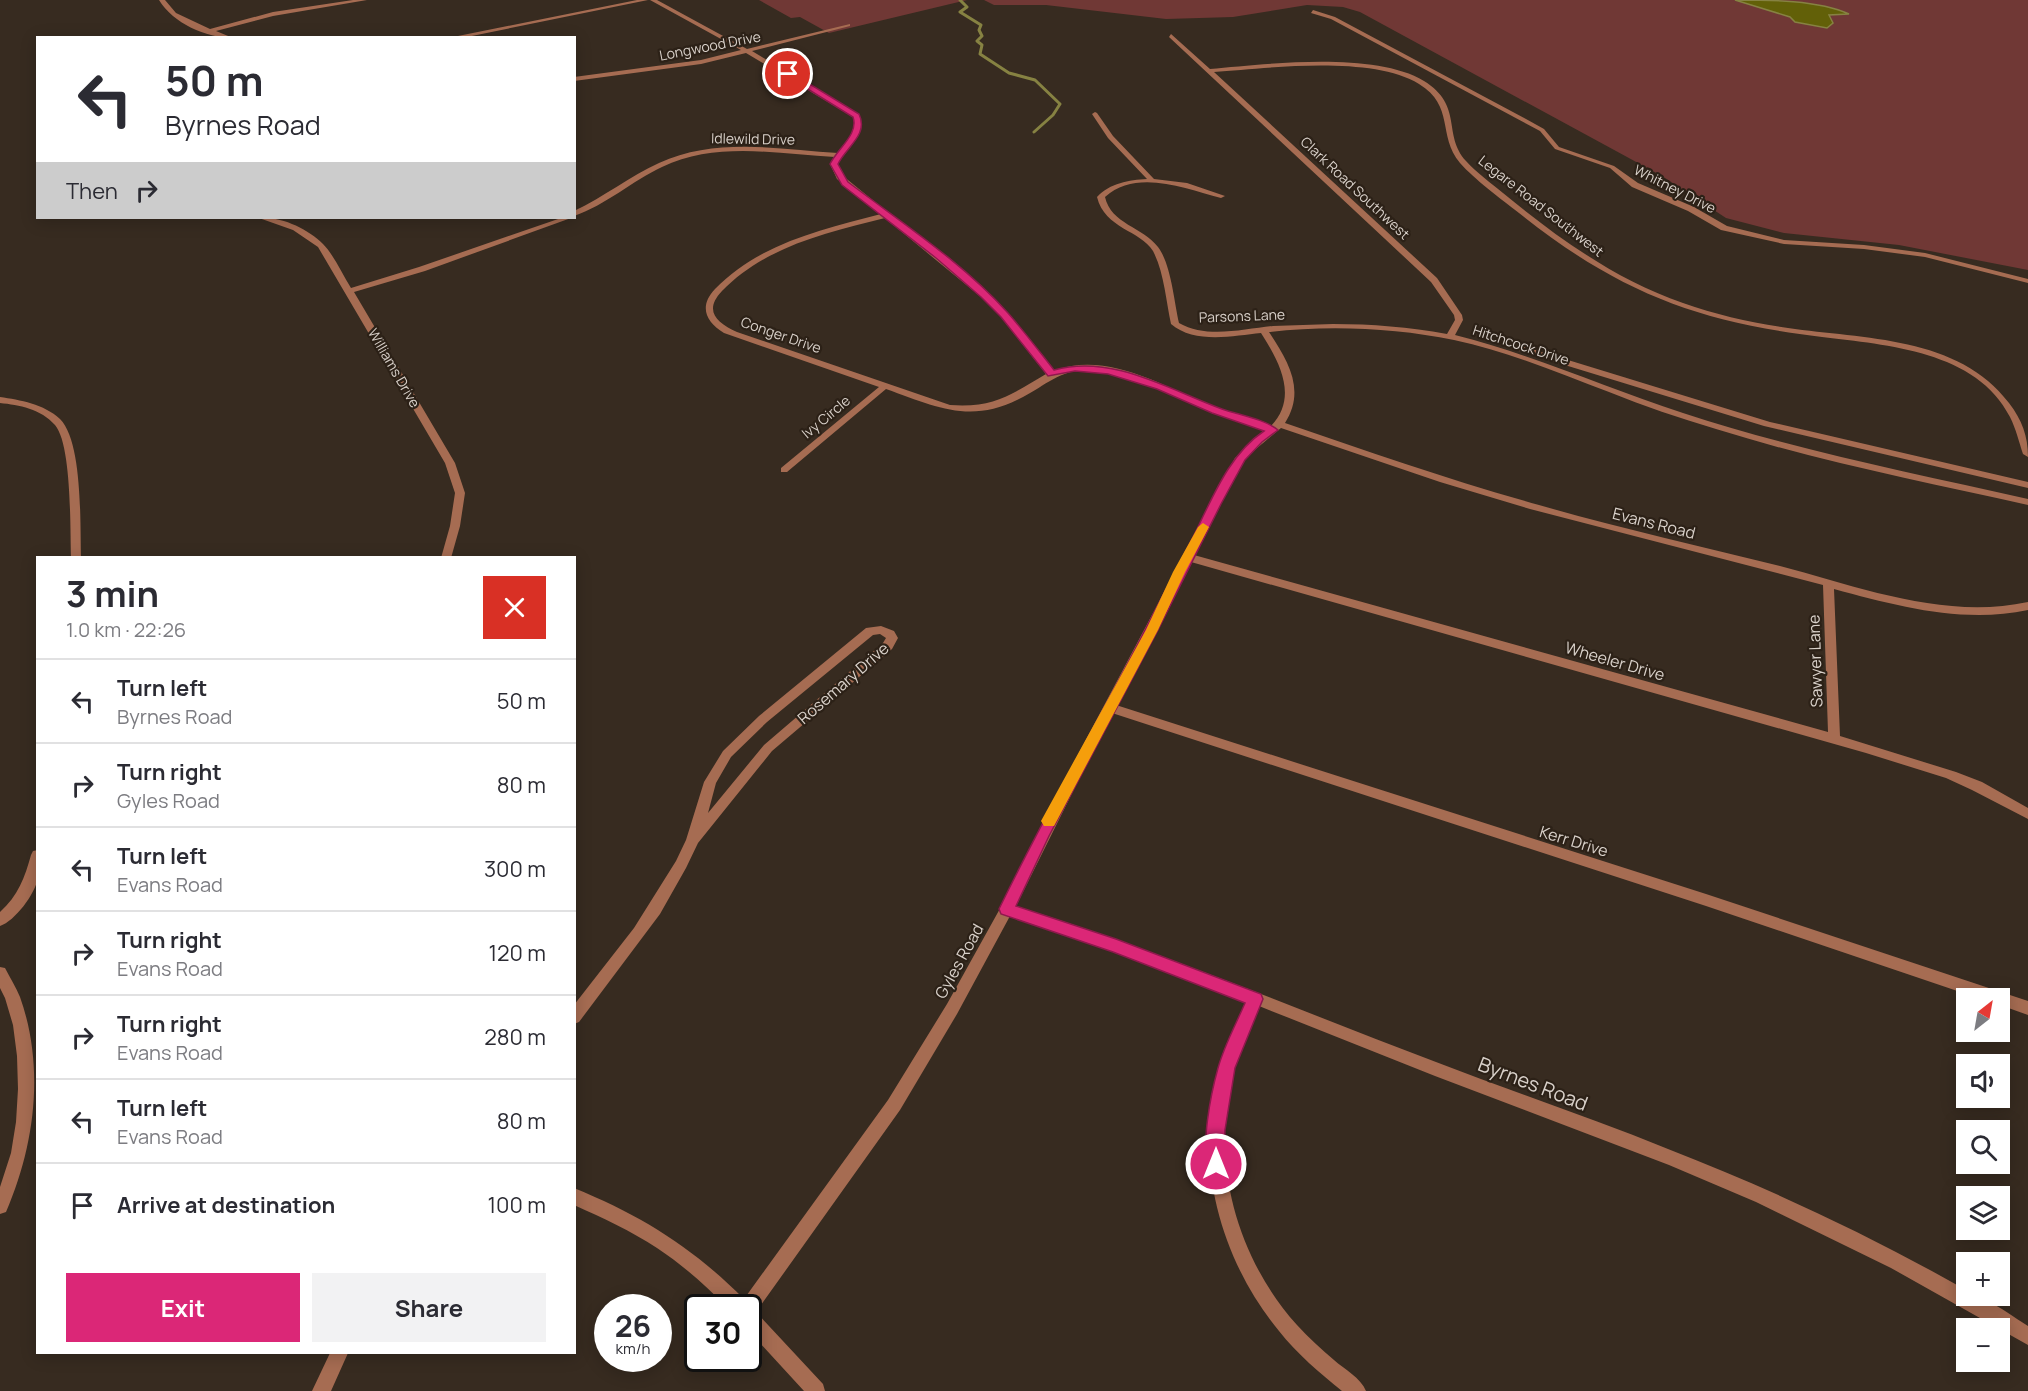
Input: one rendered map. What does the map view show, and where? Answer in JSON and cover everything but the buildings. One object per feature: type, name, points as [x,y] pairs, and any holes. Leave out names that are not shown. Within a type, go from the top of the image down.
[{"type":"street","points":[[162,0],[173,15],[225,36]]},
{"type":"street","points":[[211,31],[273,14],[364,0]]},
{"type":"street","points":[[461,36],[645,0]]},
{"type":"street","points":[[653,0],[837,102],[856,116],[859,124],[857,133],[838,155],[834,164],[840,177],[984,295],[1004,315],[1052,374]]},
{"type":"street","name":"Whitney Drive","points":[[1313,12],[1333,18],[1542,130],[1557,148],[1612,167],[1635,185],[1691,208],[1724,228],[1784,242],[1864,247],[1925,255],[2028,281]]},
{"type":"street","name":"Longwood Drive","points":[[576,79],[687,65],[747,52],[848,25]]},
{"type":"street","points":[[1171,36],[1208,71]]},
{"type":"street","name":"Legare Road Southwest","points":[[1208,71],[1292,65],[1354,66],[1382,69],[1414,79],[1429,88],[1443,102],[1453,145],[1463,162],[1592,264],[1649,293],[1714,316],[1784,330],[1888,342],[1942,358],[1967,370],[2003,398],[2016,415],[2028,454]]},
{"type":"street","name":"Clark Road Southwest","points":[[1208,71],[1434,280],[1458,315],[1459,320],[1450,337]]},
{"type":"street","points":[[1095,114],[1110,137],[1151,179]]},
{"type":"street","name":"Idlewild Drive","points":[[576,213],[667,162],[690,154],[748,150],[838,155]]},
{"type":"street","name":"Parsons Lane","points":[[1221,196],[1173,181],[1151,179],[1113,188],[1104,194],[1101,202],[1106,210],[1150,244],[1158,254],[1174,324],[1187,330],[1202,332],[1376,327],[1463,340]]},
{"type":"street","name":"Conger Drive","points":[[887,215],[786,244],[763,254],[722,286],[708,303],[707,309],[712,321],[724,330],[949,408],[970,409],[1010,400],[1052,374]]},
{"type":"street","name":"Williams Drive","points":[[266,219],[296,228],[313,239],[327,254],[443,450],[460,493],[455,526],[447,556]]},
{"type":"street","points":[[349,291],[422,269],[564,219]]},
{"type":"street","points":[[1263,330],[1284,363],[1290,383],[1288,405],[1276,427]]},
{"type":"street","name":"Hitchcock Drive","points":[[1463,340],[1515,347],[1805,435],[2028,485]]},
{"type":"street","name":"Hitchcock Drive","points":[[1463,340],[1539,363],[1643,402],[1720,427],[1862,465],[2028,502]]},
{"type":"street","name":"Evans Road","points":[[1052,374],[1075,368],[1109,371],[1161,387],[1216,411],[1276,427],[1500,498],[1889,598],[1969,613],[2003,613],[2028,606]]},
{"type":"street","name":"Ivy Circle","points":[[784,470],[885,386]]},
{"type":"street","points":[[0,400],[43,412],[55,419],[65,433],[73,495],[76,556]]},
{"type":"street","name":"Gyles Road","points":[[758,1294],[894,1105],[952,1009],[1007,909],[1042,835],[1240,459],[1258,440],[1276,427]]},
{"type":"street","name":"Wheeler Drive","points":[[1187,557],[1834,738],[1951,775],[1977,786],[2028,814]]},
{"type":"street","name":"Sawyer Lane","points":[[1828,583],[1834,738]]},
{"type":"street","name":"Rosemary Drive","points":[[881,630],[890,634],[892,638],[888,646],[768,748],[693,840],[710,783],[717,768],[743,737],[870,631],[881,630]]},
{"type":"street","name":"Kerr Drive","points":[[1110,708],[1706,900],[2028,1008]]},
{"type":"street","points":[[576,1014],[665,897],[679,874],[693,840]]},
{"type":"street","points":[[0,920],[23,896],[30,883],[36,862]]},
{"type":"street","name":"Byrnes Road","points":[[1007,909],[1071,929],[1670,1157],[1767,1198],[1917,1272],[2028,1336]]},
{"type":"street","points":[[0,973],[17,1006],[21,1022],[26,1083],[21,1139],[7,1194],[0,1206]]},
{"type":"street","points":[[1255,999],[1236,1040],[1220,1098],[1216,1130],[1216,1164],[1220,1189],[1241,1254],[1278,1317],[1328,1367],[1357,1391]]},
{"type":"street","points":[[576,1197],[638,1227],[673,1248],[705,1273],[727,1294]]},
{"type":"street","points":[[762,1331],[816,1391]]},
{"type":"street","points":[[321,1391],[339,1354]]},
{"type":"shaded area","points":[[759,0],[967,0],[829,33],[800,17],[791,18]]},
{"type":"shaded area","points":[[984,0],[2028,0],[2028,270],[1899,245],[1784,233],[1726,218],[1662,176],[1360,12],[1343,7],[1307,5],[1233,17],[1166,19],[1046,5],[994,5]]},
{"type":"shaded area","points":[[1735,0],[1809,3],[1849,14],[1829,15],[1833,23],[1827,28],[1795,22],[1790,17]]},
{"type":"waterway","points":[[960,0],[967,7],[960,12],[981,25],[979,30],[982,36],[977,41],[982,45],[980,54],[1009,73],[1035,80],[1060,104],[1053,115],[1034,132]]},
{"type":"slow traffic","points":[[1049,821],[1152,630],[1203,527]]},
{"type":"route","points":[[788,74],[837,102],[856,116],[859,129],[840,152],[834,164],[844,183],[939,256],[984,295],[1004,315],[1052,374],[1087,367],[1126,375],[1183,395],[1216,411],[1272,430],[1248,449],[1240,459],[1215,504],[1152,630],[1042,835],[1007,909],[1060,925],[1255,999],[1236,1040],[1227,1068],[1216,1130],[1216,1164]]}]
